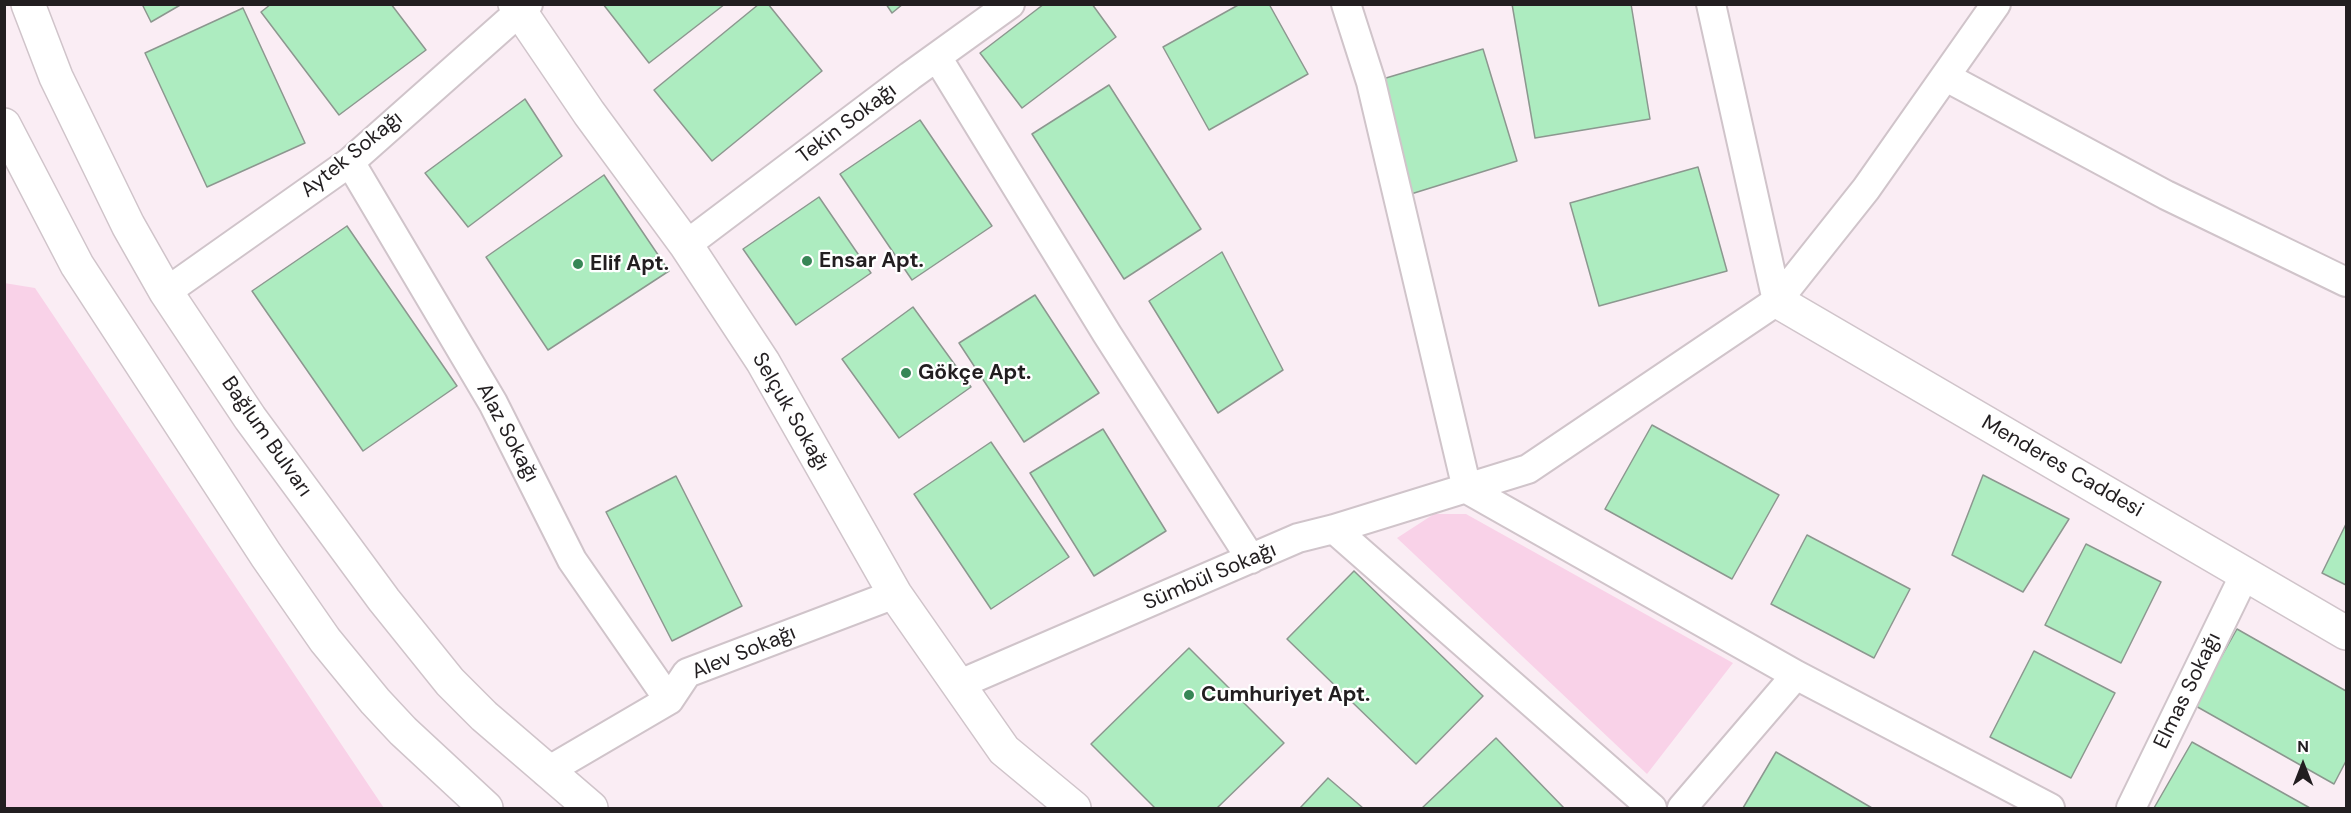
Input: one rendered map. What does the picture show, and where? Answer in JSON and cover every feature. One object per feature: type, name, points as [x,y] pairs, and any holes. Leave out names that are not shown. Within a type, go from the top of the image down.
[{"type":"main road","name":"Bağlum Bulvarı","points":[[28,4],[73,114],[128,225],[166,292],[250,418],[419,647],[484,716],[546,772],[591,808]]},
{"type":"main road","name":"Selçuk Sokağı","points":[[522,7],[589,113],[686,245],[763,362],[895,594],[1004,750],[1074,808]]},
{"type":"main road","points":[[4,124],[77,265],[260,545],[325,640],[403,731],[486,808]]},
{"type":"main road","name":"Menderes Caddesi","points":[[1777,301],[2346,633]]},
{"type":"street","name":"Tekin Sokağı","points":[[686,245],[1010,4]]},
{"type":"street","points":[[1346,4],[1371,82],[1432,351],[1467,489],[1796,675],[2049,808]]},
{"type":"street","points":[[1711,4],[1777,301]]},
{"type":"street","name":"Sümbül Sokağı","points":[[960,684],[1298,538],[1528,469],[1777,301],[1866,189],[1996,4]]},
{"type":"street","name":"Aytek Sokağı","points":[[166,292],[350,162],[522,7]]},
{"type":"street","points":[[937,57],[1107,334],[1251,559]]},
{"type":"street","points":[[1946,77],[2166,195],[2346,282]]},
{"type":"street","name":"Alaz Sokağı","points":[[350,162],[493,403],[572,560],[669,700]]},
{"type":"street","points":[[1334,529],[1652,808]]},
{"type":"street","name":"Elmas Sokağı","points":[[2131,808],[2245,574]]},
{"type":"street","name":"Alev Sokağı","points":[[546,772],[669,700],[687,673],[895,594]]},
{"type":"street","points":[[1682,808],[1796,675]]},
{"type":"shaded area","points":[[4,283],[35,288],[384,808],[5,808]]},
{"type":"shaded area","points":[[1434,514],[1466,514],[1733,663],[1647,774],[1397,538]]},
{"type":"building","points":[[142,4],[182,4],[151,22]]},
{"type":"building","points":[[271,4],[391,4],[426,50],[339,115],[261,12]]},
{"type":"building","points":[[603,4],[725,4],[649,63]]},
{"type":"building","points":[[759,4],[768,4],[822,71],[712,161],[654,90]]},
{"type":"building","points":[[886,4],[903,4],[892,13]]},
{"type":"building","points":[[1044,4],[1092,4],[1116,37],[1022,108],[980,53]]},
{"type":"building","points":[[1240,4],[1269,4],[1308,74],[1209,130],[1163,47]]},
{"type":"building","points":[[1512,4],[1631,4],[1650,119],[1535,138]]},
{"type":"building","points":[[243,8],[305,143],[207,187],[145,53]]},
{"type":"building","points":[[1483,49],[1517,161],[1411,194],[1376,81]]},
{"type":"building","points":[[1109,85],[1201,229],[1124,279],[1032,134]]},
{"type":"building","points":[[525,99],[562,156],[468,227],[425,173]]},
{"type":"building","points":[[920,120],[992,226],[912,280],[840,174]]},
{"type":"building","points":[[1698,167],[1727,271],[1599,306],[1570,203]]},
{"type":"building","name":"Elif Apt.","points":[[604,175],[669,271],[548,350],[486,257]]},
{"type":"building","name":"Ensar Apt.","points":[[819,197],[871,273],[796,325],[743,249]]},
{"type":"building","points":[[347,226],[457,386],[363,451],[252,291]]},
{"type":"building","points":[[1222,252],[1283,370],[1218,413],[1149,301]]},
{"type":"building","points":[[1035,295],[1099,393],[1024,442],[959,343]]},
{"type":"building","name":"Gökçe Apt.","points":[[913,307],[971,387],[899,438],[842,359]]},
{"type":"building","points":[[1652,425],[1779,495],[1732,579],[1605,509]]},
{"type":"building","points":[[1103,429],[1166,531],[1094,576],[1030,473]]},
{"type":"building","points":[[991,442],[1069,557],[991,609],[914,494]]},
{"type":"building","points":[[1983,475],[2069,519],[2023,592],[1952,555]]},
{"type":"building","points":[[676,476],[742,606],[672,641],[606,512]]},
{"type":"building","points":[[2346,524],[2346,585],[2322,573]]},
{"type":"building","points":[[1807,535],[1910,589],[1874,658],[1771,604]]},
{"type":"building","points":[[2086,544],[2161,582],[2121,663],[2045,625]]},
{"type":"building","points":[[1354,571],[1483,696],[1416,764],[1287,639]]},
{"type":"building","points":[[2237,629],[2346,691],[2346,761],[2334,784],[2194,705]]},
{"type":"building","name":"Cumhuriyet Apt.","points":[[1189,648],[1284,743],[1217,808],[1155,808],[1091,744]]},
{"type":"building","points":[[2034,651],[2115,693],[2071,778],[1990,737]]},
{"type":"building","points":[[1496,738],[1564,808],[1422,808]]},
{"type":"building","points":[[2192,742],[2310,808],[2154,808]]},
{"type":"building","points":[[1776,752],[1872,808],[1743,808]]},
{"type":"building","points":[[1328,778],[1363,808],[1300,808]]},
{"type":"place","name":"Ensar Apt.","points":[[807,261]]},
{"type":"place","name":"Elif Apt.","points":[[578,264]]},
{"type":"place","name":"Gökçe Apt.","points":[[906,373]]},
{"type":"place","name":"Cumhuriyet Apt.","points":[[1189,695]]}]
